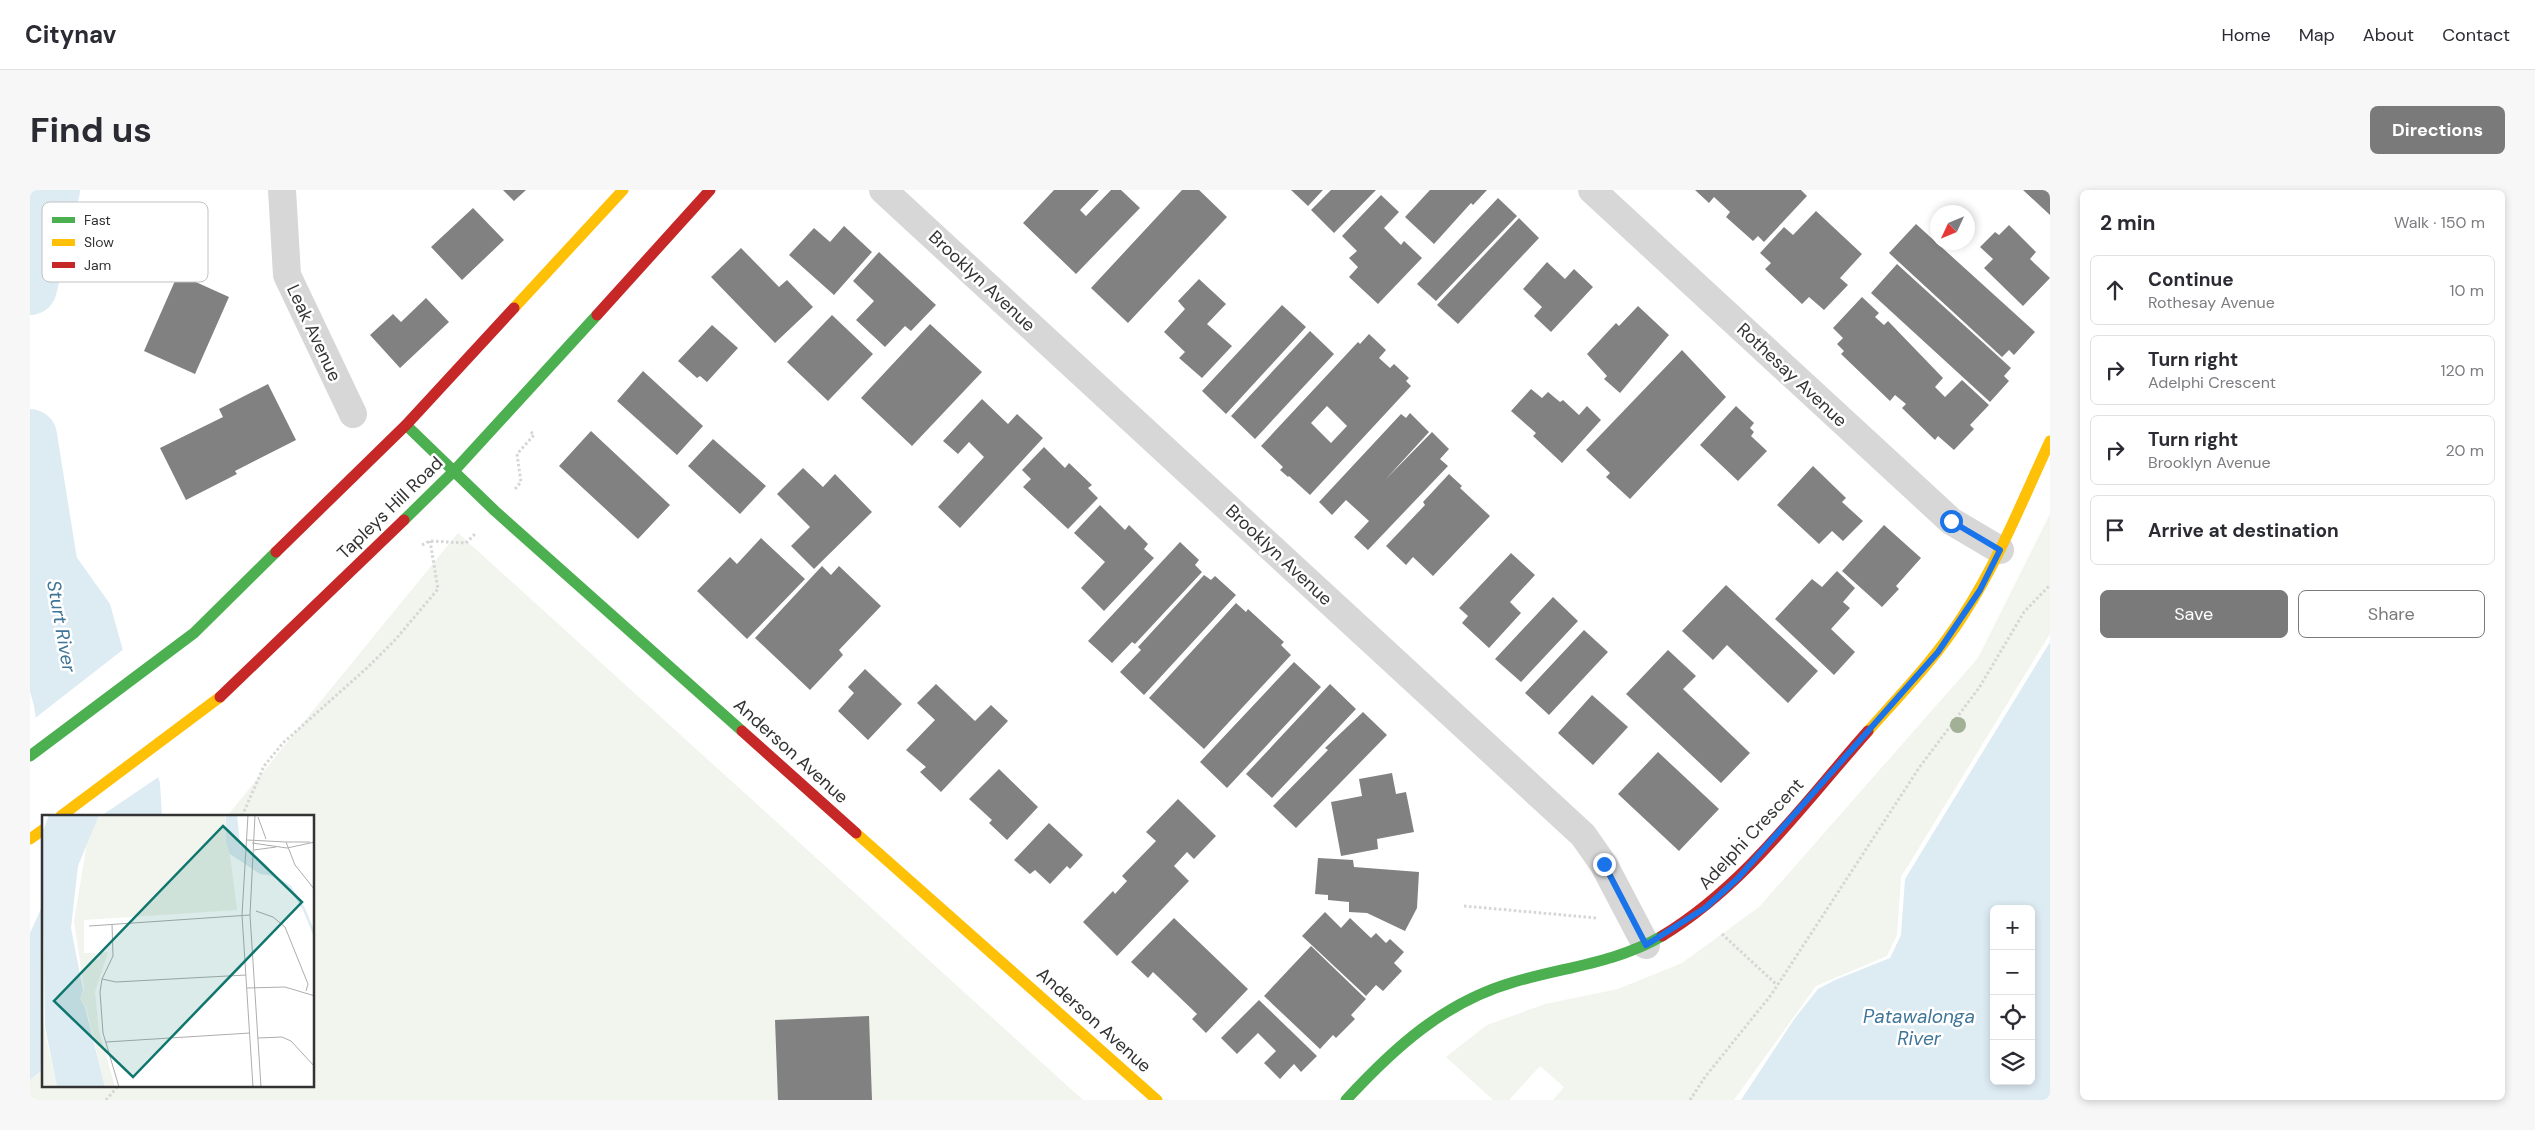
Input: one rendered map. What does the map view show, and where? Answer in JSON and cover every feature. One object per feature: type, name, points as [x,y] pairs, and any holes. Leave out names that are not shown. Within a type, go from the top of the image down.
[{"type":"street","name":"Leak Avenue","points":[[282,190],[287,275],[352,414]]},
{"type":"street","points":[[30,756],[194,633],[406,425],[623,190]]},
{"type":"street","name":"Tapleys Hill Road","points":[[62,815],[230,689],[284,634],[454,471],[710,190]]},
{"type":"street","name":"Brooklyn Avenue","points":[[883,190],[1583,835],[1604,864],[1646,945]]},
{"type":"street","name":"Rothesay Avenue","points":[[1592,190],[1951,521],[2000,550]]},
{"type":"street","name":"Anderson Avenue","points":[[406,425],[495,511],[1157,1100]]},
{"type":"street","name":"Adelphi Crescent","points":[[1346,1100],[1377,1066],[1412,1034],[1446,1010],[1485,991],[1520,980],[1605,960],[1646,945],[1705,908],[1738,878],[1938,652],[1980,590],[2050,441]]},
{"type":"path","points":[[514,490],[521,482],[517,454],[534,435],[526,427]]},
{"type":"path","points":[[242,815],[252,788],[264,766],[283,743],[368,667],[396,639],[438,589],[430,541],[466,543]]},
{"type":"path","points":[[1690,1100],[1705,1077],[1777,986],[1919,768],[1979,688],[2024,612],[2050,585]]},
{"type":"path","points":[[1464,906],[1597,918]]},
{"type":"path","points":[[1722,934],[1777,986]]},
{"type":"path","points":[[106,1100],[116,1088]]},
{"type":"shaded area","points":[[2050,514],[2050,634],[1901,877],[1897,935],[1887,956],[1816,986],[1734,1100],[1553,1100],[1564,1087],[1540,1066],[1509,1100],[1493,1100],[1446,1057],[1487,1025],[1545,1004],[1618,989],[1682,963],[1759,907],[1978,658]]},
{"type":"shaded area","points":[[458,533],[1083,1100],[30,1100],[30,1057],[42,1042],[42,1088],[315,1088],[315,815],[228,815]]},
{"type":"water","points":[[41,507],[110,604],[160,783],[162,815],[50,815],[34,706],[30,691],[30,543]]},
{"type":"water","name":"Patawalonga River","points":[[2050,642],[2050,1100],[1741,1100],[1795,1018],[1818,989],[1835,980],[1890,958],[1901,935],[1905,879]]},
{"type":"water","points":[[42,906],[42,1070],[30,1080],[30,933]]},
{"type":"pier","points":[[125,648],[160,776],[102,815],[47,815],[34,719]]},
{"type":"building","points":[[503,190],[526,190],[514,201]]},
{"type":"building","points":[[1054,190],[1099,190],[1080,210],[1086,216],[1111,190],[1121,190],[1140,208],[1076,274],[1023,223]]},
{"type":"building","points":[[1182,190],[1199,190],[1227,217],[1128,323],[1091,288]]},
{"type":"building","points":[[1291,190],[1323,190],[1308,206]]},
{"type":"building","points":[[1331,190],[1376,190],[1334,233],[1311,210]]},
{"type":"building","points":[[1430,190],[1487,190],[1473,205],[1471,203],[1434,244],[1405,217]]},
{"type":"building","points":[[1695,190],[1801,190],[1807,196],[1764,242],[1758,236],[1753,241],[1726,217],[1730,212],[1714,197],[1709,203]]},
{"type":"building","points":[[2023,190],[2050,190],[2050,215]]},
{"type":"building","points":[[1381,195],[1399,212],[1384,228],[1401,245],[1404,241],[1422,258],[1378,304],[1349,277],[1358,267],[1349,258],[1357,251],[1342,236]]},
{"type":"building","points":[[1498,198],[1517,216],[1436,301],[1417,284]]},
{"type":"building","points":[[473,208],[504,240],[462,280],[431,247]]},
{"type":"building","points":[[1816,211],[1862,254],[1840,278],[1848,285],[1824,310],[1809,297],[1802,304],[1765,269],[1771,263],[1760,253],[1784,227],[1793,235]]},
{"type":"building","points":[[1519,218],[1539,238],[1458,324],[1437,305]]},
{"type":"building","points":[[1916,224],[1930,237],[1930,250],[1945,250],[2035,332],[2014,355],[2009,350],[2002,357],[1889,253]]},
{"type":"building","points":[[2009,225],[2036,252],[2030,259],[2050,278],[2023,306],[1984,268],[1993,259],[1980,247],[1995,232],[1999,235]]},
{"type":"building","points":[[844,226],[872,252],[834,295],[789,255],[814,228],[830,242]]},
{"type":"building","points":[[741,248],[779,287],[787,280],[813,307],[775,343],[711,277]]},
{"type":"building","points":[[879,252],[936,305],[911,331],[905,326],[885,347],[856,320],[874,301],[853,281]]},
{"type":"building","points":[[1547,262],[1565,279],[1574,269],[1593,287],[1551,332],[1534,316],[1542,307],[1523,289]]},
{"type":"building","points":[[1897,264],[2011,368],[2004,376],[2009,381],[1990,402],[1871,293]]},
{"type":"building","points":[[1199,279],[1226,304],[1207,324],[1232,346],[1202,378],[1179,358],[1185,352],[1164,332],[1185,309],[1178,301]]},
{"type":"building","points":[[174,282],[196,282],[229,297],[195,374],[144,351]]},
{"type":"building","points":[[1862,297],[1879,313],[1875,317],[1884,325],[1888,321],[1943,378],[1935,387],[1945,397],[1962,380],[1989,405],[1970,425],[1974,429],[1954,450],[1938,436],[1935,440],[1902,408],[1906,404],[1895,395],[1890,401],[1841,354],[1844,351],[1837,344],[1843,338],[1833,328]]},
{"type":"building","points":[[426,298],[449,322],[400,368],[370,335],[393,314],[401,322]]},
{"type":"building","points":[[1282,305],[1306,327],[1226,414],[1202,391]]},
{"type":"building","points":[[1638,306],[1669,335],[1620,393],[1604,379],[1607,376],[1587,354],[1616,323],[1619,326]]},
{"type":"building","points":[[832,315],[873,354],[828,401],[787,362]]},
{"type":"building","points":[[930,324],[982,372],[912,446],[861,398]]},
{"type":"building","points":[[712,325],[738,348],[707,382],[700,376],[697,378],[678,361]]},
{"type":"building","points":[[1310,331],[1334,354],[1255,439],[1231,416]]},
{"type":"building","points":[[1369,334],[1386,350],[1379,358],[1390,368],[1394,364],[1409,378],[1406,381],[1411,386],[1310,495],[1280,470],[1283,467],[1261,446],[1358,342],[1360,344]],"holes":[[[1327,406],[1347,426],[1331,443],[1311,423]]]},
{"type":"building","points":[[1682,350],[1726,397],[1630,499],[1606,477],[1610,473],[1586,450]]},
{"type":"building","points":[[643,371],[703,426],[677,455],[617,401]]},
{"type":"building","points":[[268,384],[296,440],[235,471],[237,474],[186,500],[160,448],[223,417],[219,409]]},
{"type":"building","points":[[1531,389],[1542,398],[1548,392],[1560,402],[1563,400],[1579,415],[1587,406],[1601,420],[1562,463],[1533,436],[1536,433],[1511,411]]},
{"type":"building","points":[[982,399],[1008,424],[1017,414],[1043,438],[960,528],[938,507],[984,457],[969,442],[958,454],[943,441]]},
{"type":"building","points":[[1736,406],[1754,423],[1750,428],[1754,432],[1751,436],[1767,451],[1738,481],[1700,445]]},
{"type":"building","points":[[1410,413],[1429,432],[1385,480],[1432,432],[1449,449],[1440,459],[1448,466],[1368,550],[1354,537],[1369,521],[1346,500],[1332,515],[1319,502],[1401,414],[1406,418]]},
{"type":"building","points":[[591,431],[670,505],[638,539],[559,466]]},
{"type":"building","points":[[713,439],[766,486],[740,514],[688,466]]},
{"type":"building","points":[[1044,447],[1065,468],[1069,463],[1092,485],[1088,488],[1098,498],[1068,529],[1023,487],[1031,479],[1022,470]]},
{"type":"building","points":[[1813,466],[1846,498],[1842,502],[1863,521],[1843,541],[1832,531],[1819,544],[1777,505]]},
{"type":"building","points":[[803,468],[823,487],[835,474],[872,512],[814,569],[791,546],[810,527],[777,494]]},
{"type":"building","points":[[1449,474],[1462,486],[1460,488],[1490,516],[1433,576],[1413,557],[1406,565],[1386,546],[1425,505],[1423,502]]},
{"type":"building","points":[[1100,505],[1125,530],[1129,525],[1148,544],[1144,549],[1154,558],[1104,611],[1081,588],[1105,562],[1074,533]]},
{"type":"building","points":[[1884,525],[1921,558],[1896,586],[1899,589],[1882,607],[1842,571]]},
{"type":"building","points":[[761,538],[805,579],[747,639],[697,591],[730,557],[737,564]]},
{"type":"building","points":[[1180,542],[1199,560],[1195,565],[1202,572],[1135,644],[1132,642],[1112,663],[1088,641]]},
{"type":"building","points":[[1511,553],[1535,575],[1510,602],[1521,613],[1489,648],[1462,623],[1468,616],[1459,608]]},
{"type":"building","points":[[822,566],[831,575],[839,566],[881,606],[839,650],[843,655],[810,690],[755,638]]},
{"type":"building","points":[[1837,571],[1855,588],[1843,602],[1850,608],[1831,629],[1855,652],[1834,675],[1775,619],[1812,579],[1822,587]]},
{"type":"building","points":[[1204,575],[1211,580],[1215,576],[1236,595],[1144,695],[1120,672],[1141,650],[1138,647]]},
{"type":"building","points":[[1726,585],[1818,671],[1788,703],[1727,645],[1713,660],[1682,631]]},
{"type":"building","points":[[1553,597],[1578,621],[1521,682],[1495,659]]},
{"type":"building","points":[[1236,603],[1246,612],[1248,609],[1284,642],[1281,645],[1291,655],[1204,749],[1149,698]]},
{"type":"building","points":[[1584,630],[1608,652],[1549,715],[1525,693]]},
{"type":"building","points":[[1668,650],[1696,676],[1683,689],[1750,753],[1721,783],[1626,694]]},
{"type":"building","points":[[1294,662],[1321,687],[1227,788],[1200,762]]},
{"type":"building","points":[[865,669],[902,704],[868,740],[838,711],[854,693],[848,687]]},
{"type":"building","points":[[936,684],[975,721],[991,705],[1008,721],[941,792],[920,772],[926,767],[906,750],[935,720],[917,703]]},
{"type":"building","points":[[1330,684],[1356,709],[1272,798],[1246,774]]},
{"type":"building","points":[[1592,695],[1628,727],[1593,765],[1558,733]]},
{"type":"building","points":[[1363,712],[1387,735],[1296,828],[1273,806],[1328,750],[1325,748]]},
{"type":"building","points":[[1658,752],[1719,809],[1679,851],[1618,794]]},
{"type":"building","points":[[999,769],[1038,807],[1007,840],[989,823],[992,820],[969,799]]},
{"type":"building","points":[[1392,773],[1396,794],[1406,792],[1414,832],[1377,839],[1378,849],[1341,856],[1331,802],[1362,796],[1359,779]]},
{"type":"building","points":[[1178,799],[1216,836],[1194,859],[1187,852],[1174,866],[1189,881],[1117,956],[1083,922],[1113,891],[1115,894],[1127,881],[1122,876],[1156,841],[1146,832]]},
{"type":"building","points":[[1049,823],[1083,855],[1070,869],[1067,866],[1050,884],[1035,870],[1030,874],[1014,860]]},
{"type":"building","points":[[1318,858],[1353,860],[1354,867],[1419,872],[1417,908],[1405,931],[1367,913],[1349,912],[1349,902],[1328,900],[1328,895],[1315,894]]},
{"type":"building","points":[[1325,912],[1341,928],[1350,918],[1371,938],[1376,933],[1386,943],[1390,939],[1404,952],[1394,963],[1402,971],[1383,991],[1376,985],[1366,996],[1302,936]]},
{"type":"building","points":[[1174,918],[1248,989],[1206,1033],[1192,1019],[1197,1014],[1153,972],[1148,978],[1131,962]]},
{"type":"building","points":[[1311,946],[1366,999],[1351,1015],[1355,1019],[1336,1038],[1333,1035],[1320,1049],[1264,996]]},
{"type":"building","points":[[1259,1000],[1317,1056],[1301,1072],[1294,1064],[1280,1079],[1264,1063],[1276,1051],[1258,1033],[1237,1054],[1221,1038]]},
{"type":"building","points":[[869,1016],[872,1100],[778,1100],[775,1020]]},
{"type":"waterway","name":"Sturt River","points":[[50,202],[53,190]]},
{"type":"waterway","name":"Sturt River","points":[[30,288],[42,237]]},
{"type":"waterway","name":"Sturt River","points":[[30,436],[53,580]]},
{"type":"traffic: fast","points":[[404,520],[454,471],[597,315]]},
{"type":"traffic: fast","points":[[406,425],[495,511],[742,731]]},
{"type":"traffic: fast","points":[[30,756],[194,633],[276,552]]},
{"type":"traffic: fast","points":[[1346,1100],[1402,1045],[1443,1014],[1465,1002],[1514,982],[1590,964],[1626,952],[1662,936]]},
{"type":"traffic: slow","points":[[514,308],[623,190]]},
{"type":"traffic: slow","points":[[1868,731],[1930,660],[1964,614],[1999,551],[2050,441]]},
{"type":"traffic: slow","points":[[62,815],[220,697]]},
{"type":"traffic: slow","points":[[30,839],[42,830]]},
{"type":"traffic: slow","points":[[856,833],[1157,1100]]},
{"type":"traffic: jam","points":[[597,315],[710,190]]},
{"type":"traffic: jam","points":[[276,552],[406,425],[514,308]]},
{"type":"traffic: jam","points":[[220,697],[404,520]]},
{"type":"traffic: jam","points":[[742,731],[856,833]]},
{"type":"traffic: jam","points":[[1662,936],[1692,916],[1747,868],[1797,814],[1868,731]]},
{"type":"route","points":[[1604,864],[1646,945],[1705,908],[1738,878],[1938,652],[1961,621],[1980,590],[2000,550],[1951,521]]}]
